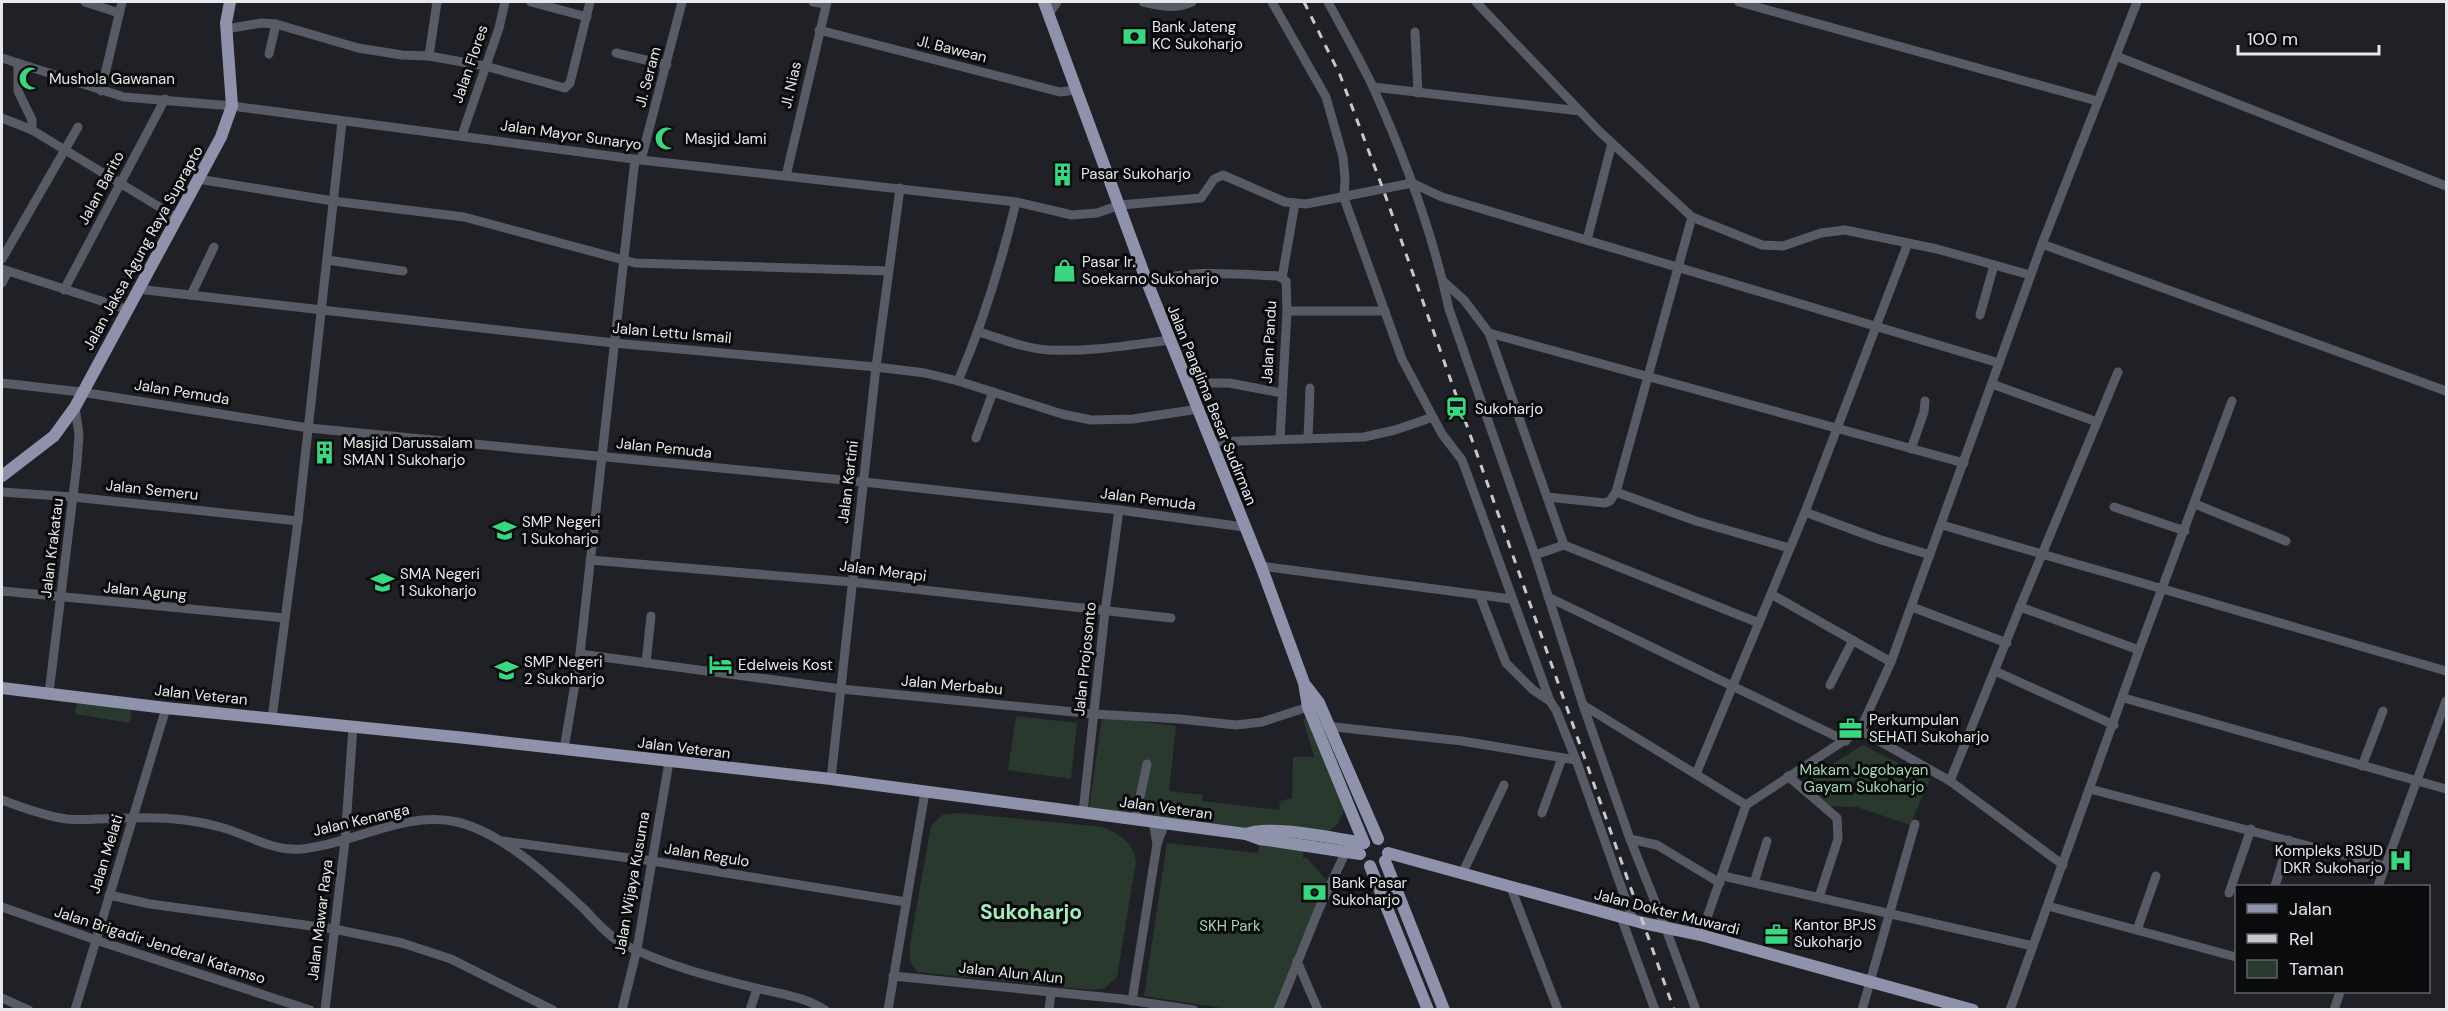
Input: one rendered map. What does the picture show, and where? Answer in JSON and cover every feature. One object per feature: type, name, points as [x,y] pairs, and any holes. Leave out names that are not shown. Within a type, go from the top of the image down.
[{"type":"main road","name":"Jalan Jaksa Agung Raya Suprapto","points":[[2,476],[54,436],[75,406],[136,289],[220,137],[232,106],[226,29],[230,2]]},
{"type":"main road","name":"Jalan Panglima Besar Sudirman","points":[[1044,2],[1147,282],[1261,566],[1304,683],[1314,705],[1329,726],[1378,839]]},
{"type":"main road","name":"Jalan Veteran","points":[[2,688],[166,708],[353,726],[831,779],[1246,834],[1254,838],[1363,847]]},
{"type":"main road","name":"Jalan Panglima Besar Sudirman","points":[[1314,705],[1315,725],[1363,847]]},
{"type":"main road","points":[[1428,1010],[1370,866],[1364,861],[1363,847],[1372,839],[1378,839],[1386,846],[1386,857],[1444,1010]]},
{"type":"main road","points":[[1370,866],[1378,866],[1386,857]]},
{"type":"main road","name":"Jalan Dokter Muwardi","points":[[1386,857],[1463,872],[1511,888],[1666,929],[1701,935],[1973,1010]]},
{"type":"street","points":[[86,2],[119,13]]},
{"type":"street","points":[[106,93],[122,2]]},
{"type":"street","points":[[429,56],[437,2]]},
{"type":"street","name":"Jalan Flores","points":[[462,135],[505,2]]},
{"type":"street","points":[[531,2],[587,17]]},
{"type":"street","points":[[226,29],[261,23],[276,24],[358,48],[429,56],[485,66],[561,88],[567,87],[570,83],[590,2]]},
{"type":"street","name":"Jl. Seram","points":[[564,749],[580,654],[623,260],[638,159],[667,65],[681,2]]},
{"type":"street","points":[[813,2],[826,3]]},
{"type":"street","points":[[1049,14],[1057,2]]},
{"type":"street","points":[[1143,2],[1171,8],[1192,2]]},
{"type":"street","points":[[1272,2],[1326,97],[1343,157],[1344,198],[1402,359],[1442,434],[1462,460],[1511,599],[1550,701],[1556,710],[1576,760],[1655,1010]]},
{"type":"street","points":[[1328,2],[1373,87],[1412,183],[1443,281],[1449,309],[1535,555],[1583,705],[1630,839],[1696,1010]]},
{"type":"street","points":[[1476,2],[1612,143],[1692,217],[1762,244],[1773,246],[1794,244],[1833,230],[1845,230],[1908,243],[2031,275]]},
{"type":"street","points":[[1739,2],[2097,101]]},
{"type":"street","points":[[1701,935],[1746,805],[1860,730],[1891,662],[1912,607],[2042,244],[2137,2]]},
{"type":"street","name":"Jl. Nias","points":[[786,176],[826,3]]},
{"type":"street","points":[[269,54],[276,24]]},
{"type":"street","name":"Jl. Bawean","points":[[819,30],[1060,92],[1077,90]]},
{"type":"street","points":[[1415,32],[1418,93]]},
{"type":"street","points":[[616,53],[667,65]]},
{"type":"street","points":[[2116,56],[2446,186]]},
{"type":"street","name":"Jalan Mayor Sunaryo","points":[[2,58],[18,67],[124,97],[232,106],[638,159],[1016,202],[1072,215],[1097,213],[1120,206],[1201,198],[1214,180],[1223,176],[1285,202],[1295,203]]},
{"type":"street","points":[[18,67],[20,98],[32,120],[32,130]]},
{"type":"street","points":[[1373,87],[1580,111]]},
{"type":"street","name":"Jalan Barito","points":[[64,290],[165,99]]},
{"type":"street","points":[[2,118],[32,130],[176,216]]},
{"type":"street","points":[[272,718],[309,428],[342,122]]},
{"type":"street","points":[[2,259],[78,127]]},
{"type":"street","points":[[1587,240],[1612,143]]},
{"type":"street","points":[[198,178],[333,201],[475,219],[623,260],[665,265],[888,271]]},
{"type":"street","points":[[1295,203],[1344,198],[1412,183],[1442,197],[1999,363]]},
{"type":"street","name":"Jalan Kartini","points":[[831,779],[876,367],[900,188]]},
{"type":"street","points":[[958,381],[979,332],[1001,263],[1016,202]]},
{"type":"street","name":"Jalan Pandu","points":[[1280,439],[1287,311],[1286,281],[1282,278],[1295,203]]},
{"type":"street","points":[[1547,497],[1605,503],[1610,501],[1616,492],[1692,217]]},
{"type":"street","points":[[1696,774],[1805,512],[1908,243]]},
{"type":"street","points":[[2042,244],[2446,391]]},
{"type":"street","points":[[191,295],[214,247]]},
{"type":"street","points":[[327,260],[403,271]]},
{"type":"street","points":[[1980,315],[1994,265]]},
{"type":"street","points":[[2,283],[5,270],[126,309]]},
{"type":"street","points":[[1147,282],[1184,273],[1282,278]]},
{"type":"street","points":[[1443,281],[1464,300],[1489,333],[1564,545]]},
{"type":"street","name":"Jalan Lettu Ismail","points":[[136,289],[614,343],[925,373],[1062,414],[1091,420],[1133,419],[1198,409]]},
{"type":"street","points":[[1449,309],[1454,299],[1464,300]]},
{"type":"street","points":[[1287,311],[1385,311]]},
{"type":"street","points":[[979,332],[1019,345],[1049,350],[1103,349],[1170,340]]},
{"type":"street","points":[[1489,333],[1964,463]]},
{"type":"street","points":[[1950,781],[2118,372]]},
{"type":"street","name":"Jalan Pemuda","points":[[2,383],[81,392],[309,428],[864,482],[1244,526]]},
{"type":"street","points":[[1188,383],[1222,383],[1282,393]]},
{"type":"street","points":[[1992,384],[2097,422]]},
{"type":"street","points":[[1308,438],[1310,388]]},
{"type":"street","points":[[976,438],[993,392]]},
{"type":"street","points":[[1911,448],[1924,412],[1925,401]]},
{"type":"street","points":[[2010,1010],[2124,698],[2139,650],[2232,401]]},
{"type":"street","name":"Jalan Krakatau","points":[[48,693],[79,444],[75,406]]},
{"type":"street","points":[[1212,442],[1364,437],[1381,435],[1433,417]]},
{"type":"street","name":"Jalan Semeru","points":[[2,492],[73,497],[298,521]]},
{"type":"street","points":[[1616,492],[1696,521],[1789,548]]},
{"type":"street","points":[[2195,504],[2286,541]]},
{"type":"street","points":[[2114,507],[2185,531]]},
{"type":"street","name":"Jalan Projosonto","points":[[1083,812],[1105,611],[1119,510]]},
{"type":"street","points":[[1805,512],[1930,555]]},
{"type":"street","points":[[1942,525],[2446,671]]},
{"type":"street","points":[[1535,555],[1564,545],[1759,623]]},
{"type":"street","name":"Jalan Merapi","points":[[590,560],[852,582],[1171,618]]},
{"type":"street","points":[[1261,566],[1511,599]]},
{"type":"street","name":"Jalan Agung","points":[[2,591],[285,618]]},
{"type":"street","points":[[1771,594],[1891,662]]},
{"type":"street","points":[[1480,596],[1506,663],[1533,690],[1550,701]]},
{"type":"street","points":[[1548,597],[1846,741]]},
{"type":"street","points":[[1912,607],[2007,643]]},
{"type":"street","points":[[2020,607],[2139,650]]},
{"type":"street","points":[[646,663],[651,616]]},
{"type":"street","points":[[1830,685],[1853,640]]},
{"type":"street","name":"Jalan Merbabu","points":[[580,654],[841,689],[1094,714],[1236,725],[1262,722],[1314,705]]},
{"type":"street","points":[[1995,671],[2114,725]]},
{"type":"street","points":[[2124,698],[2446,789]]},
{"type":"street","points":[[2378,885],[2446,701]]},
{"type":"street","points":[[1583,705],[1746,805]]},
{"type":"street","name":"Jalan Melati","points":[[75,1010],[166,708]]},
{"type":"street","points":[[2362,766],[2383,711]]},
{"type":"street","points":[[1315,725],[1462,741],[1576,760]]},
{"type":"street","name":"Jalan Mawar Raya","points":[[325,1010],[345,841],[353,726]]},
{"type":"street","points":[[1860,730],[1950,781],[2063,864]]},
{"type":"street","points":[[1542,813],[1562,758]]},
{"type":"street","name":"Jalan Wijaya Kusuma","points":[[622,1010],[637,949],[669,762]]},
{"type":"street","points":[[1135,820],[1147,764]]},
{"type":"street","points":[[1788,776],[1837,818],[1838,839],[1819,897]]},
{"type":"street","points":[[1463,872],[1504,785]]},
{"type":"street","points":[[2090,789],[2251,829],[2385,866]]},
{"type":"street","points":[[888,1010],[926,792]]},
{"type":"street","name":"Jalan Kenanga","points":[[2,800],[67,819],[133,818],[201,822],[222,827],[272,846],[288,849],[302,849],[345,841],[397,826],[436,820],[456,822],[502,841],[573,898],[622,943],[678,967],[758,989],[798,997],[811,1001],[825,1010]]},
{"type":"street","points":[[1132,1001],[1159,823]]},
{"type":"street","points":[[1862,1010],[1915,824]]},
{"type":"street","points":[[2229,893],[2251,829]]},
{"type":"street","points":[[1630,839],[1665,849],[1721,879],[1754,883],[2033,946]]},
{"type":"street","points":[[2275,885],[2289,840]]},
{"type":"street","name":"Jalan Regulo","points":[[502,841],[652,861],[906,902]]},
{"type":"street","points":[[1754,883],[1767,842]]},
{"type":"street","points":[[1278,1010],[1348,847]]},
{"type":"street","points":[[2138,930],[2156,876]]},
{"type":"street","points":[[1511,888],[1558,1010]]},
{"type":"street","points":[[109,895],[150,904],[334,929],[429,951],[553,1010]]},
{"type":"street","points":[[2048,906],[2235,957]]},
{"type":"street","name":"Jalan Brigadir Jenderal Katamso","points":[[2,907],[310,1010]]},
{"type":"street","points":[[1298,960],[1318,1010]]},
{"type":"street","name":"Jalan Alun Alun","points":[[893,976],[1132,1001],[1194,1010]]},
{"type":"street","points":[[750,1010],[758,989]]},
{"type":"street","points":[[1049,1010],[1051,993]]},
{"type":"street","points":[[2334,1010],[2340,993]]},
{"type":"street","points":[[2,998],[29,1010]]},
{"type":"green space","points":[[77,702],[132,707],[130,723],[75,714]]},
{"type":"green space","points":[[1315,714],[1345,808],[1338,824],[1314,843],[1089,809],[1102,717],[1176,726],[1169,791],[1203,795],[1202,801],[1279,810],[1280,801],[1292,798],[1293,757],[1314,757],[1303,719]]},
{"type":"green space","points":[[1016,716],[1077,723],[1071,779],[1008,770]]},
{"type":"green space","name":"Makam Jogobayan Gayam Sukoharjo","points":[[1863,745],[1930,779],[1910,825],[1857,807],[1820,806],[1794,788]]},
{"type":"green space","points":[[959,813],[1102,827],[1119,835],[1128,843],[1136,861],[1117,977],[1105,988],[1092,990],[917,972],[910,961],[910,944],[931,826],[942,815]]},
{"type":"green space","name":"SKH Park","points":[[1260,842],[1303,849],[1303,858],[1307,858],[1327,881],[1278,1009],[1228,1009],[1144,996],[1167,843],[1258,853]]},
{"type":"railway","points":[[1304,2],[1340,75],[1383,189],[1674,1010]]},
{"type":"place","name":"Bank Jateng KC Sukoharjo","points":[[1134,36]]},
{"type":"place","name":"Mushola Gawanan","points":[[31,79]]},
{"type":"place","name":"Masjid Jami","points":[[667,139]]},
{"type":"place","name":"Pasar Sukoharjo","points":[[1063,174]]},
{"type":"place","name":"Pasar Ir. Soekarno Sukoharjo","points":[[1064,271]]},
{"type":"place","name":"Sukoharjo","points":[[1457,409]]},
{"type":"place","name":"Masjid Darussalam SMAN 1 Sukoharjo","points":[[325,452]]},
{"type":"place","name":"SMP Negeri 1 Sukoharjo","points":[[504,531]]},
{"type":"place","name":"SMA Negeri 1 Sukoharjo","points":[[382,583]]},
{"type":"place","name":"Edelweis Kost","points":[[720,665]]},
{"type":"place","name":"SMP Negeri 2 Sukoharjo","points":[[506,671]]},
{"type":"place","name":"Perkumpulan SEHATI Sukoharjo","points":[[1851,729]]},
{"type":"place","name":"Kompleks RSUD DKR Sukoharjo","points":[[2401,860]]},
{"type":"place","name":"Bank Pasar Sukoharjo","points":[[1314,892]]},
{"type":"place","name":"Kantor BPJS Sukoharjo","points":[[1776,934]]},
{"type":"district","name":"Sukoharjo","points":[[1031,912]]}]
